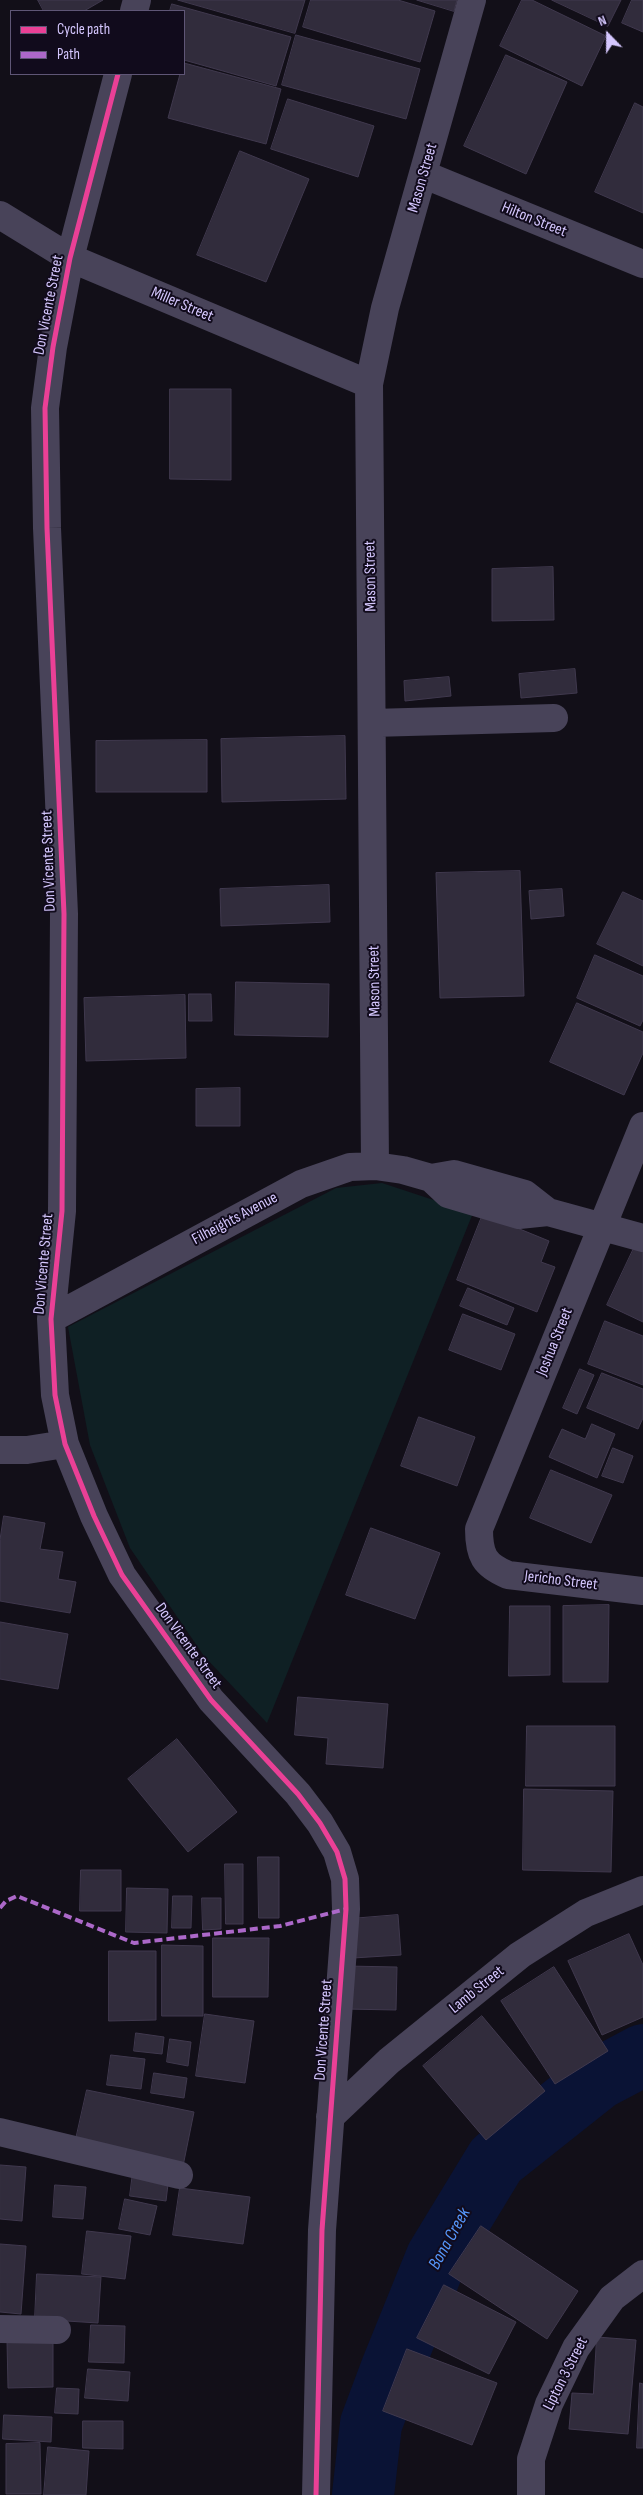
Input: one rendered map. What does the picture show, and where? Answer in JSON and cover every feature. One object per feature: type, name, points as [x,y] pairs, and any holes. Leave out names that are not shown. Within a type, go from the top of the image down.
[{"type":"street","name":"Mason Street","points":[[375,1166],[369,384],[385,308],[425,175],[472,0]]},
{"type":"street","name":"Don Vicente Street","points":[[118,75],[70,258],[53,347],[46,408],[47,528],[64,914],[62,1211],[51,1319],[55,1395],[65,1444],[94,1516],[122,1575],[211,1700],[298,1794],[320,1822],[337,1852],[345,1879],[346,1909],[322,2230],[316,2495]]},
{"type":"street","name":"Hilton Street","points":[[425,175],[643,264]]},
{"type":"street","name":"Miller Street","points":[[0,215],[70,258],[369,384]]},
{"type":"street","points":[[372,723],[554,718]]},
{"type":"street","name":"Joshua Street","points":[[484,1558],[479,1546],[479,1529],[643,1126]]},
{"type":"street","name":"Filheights Avenue","points":[[51,1319],[301,1184],[350,1167],[375,1166],[431,1178],[448,1194],[519,1215],[548,1212],[643,1238]]},
{"type":"street","points":[[0,1450],[27,1450],[65,1444]]},
{"type":"street","name":"Jericho Street","points":[[484,1558],[494,1569],[508,1575],[643,1591]]},
{"type":"street","name":"Lamb Street","points":[[330,2116],[389,2061],[520,1955],[586,1913],[643,1890]]},
{"type":"street","points":[[0,2132],[179,2175]]},
{"type":"street","name":"Lipton 3 Street","points":[[531,2495],[531,2459],[549,2404],[576,2348],[612,2298],[643,2274]]},
{"type":"street","points":[[0,2329],[57,2330]]},
{"type":"shaded area","points":[[382,1183],[473,1213],[267,1723],[204,1656],[130,1548],[90,1445],[68,1327],[336,1188]]},
{"type":"building","points":[[38,0],[103,0],[86,10],[43,10]]},
{"type":"building","points":[[178,0],[305,0],[295,33]]},
{"type":"building","points":[[311,0],[398,0],[435,11],[420,62],[303,27]]},
{"type":"building","points":[[417,0],[457,0],[454,11]]},
{"type":"building","points":[[522,0],[532,0],[606,36],[582,86],[500,46]]},
{"type":"building","points":[[552,0],[621,0],[608,26]]},
{"type":"building","points":[[632,0],[643,0],[643,32],[622,23]]},
{"type":"building","points":[[172,4],[291,37],[276,86],[185,60],[185,10],[170,10]]},
{"type":"building","points":[[296,35],[420,69],[406,119],[282,85]]},
{"type":"building","points":[[506,55],[567,82],[526,174],[464,146]]},
{"type":"building","points":[[185,63],[281,89],[266,144],[168,118],[180,75],[185,75]]},
{"type":"building","points":[[288,99],[374,126],[358,177],[271,149]]},
{"type":"building","points":[[635,103],[643,107],[643,213],[595,192]]},
{"type":"building","points":[[240,151],[309,179],[266,282],[197,255]]},
{"type":"building","points":[[170,389],[231,389],[231,480],[170,479]]},
{"type":"building","points":[[553,567],[554,620],[492,621],[492,569]]},
{"type":"building","points":[[575,669],[577,693],[521,698],[519,674]]},
{"type":"building","points":[[449,677],[451,696],[405,701],[404,681]]},
{"type":"building","points":[[345,736],[346,799],[222,802],[221,739]]},
{"type":"building","points":[[207,740],[207,792],[96,792],[96,741]]},
{"type":"building","points":[[520,871],[524,996],[440,998],[436,873]]},
{"type":"building","points":[[329,885],[330,922],[221,926],[220,889]]},
{"type":"building","points":[[562,889],[564,916],[531,919],[529,891]]},
{"type":"building","points":[[623,892],[643,901],[643,966],[597,944]]},
{"type":"building","points":[[595,955],[643,976],[643,1020],[640,1026],[577,998]]},
{"type":"building","points":[[236,982],[329,984],[328,1037],[235,1035]]},
{"type":"building","points":[[189,994],[211,994],[212,1021],[189,1021]]},
{"type":"building","points":[[185,995],[186,1058],[86,1061],[84,998]]},
{"type":"building","points":[[577,1003],[643,1032],[643,1053],[624,1095],[550,1062]]},
{"type":"building","points":[[240,1088],[240,1126],[196,1126],[196,1089]]},
{"type":"building","points":[[483,1214],[549,1241],[541,1262],[555,1267],[537,1312],[457,1280]]},
{"type":"building","points":[[635,1246],[643,1250],[643,1322],[607,1305]]},
{"type":"building","points":[[468,1288],[514,1308],[507,1325],[460,1306]]},
{"type":"building","points":[[463,1314],[515,1334],[501,1370],[449,1350]]},
{"type":"building","points":[[605,1321],[643,1336],[643,1385],[588,1364]]},
{"type":"building","points":[[580,1369],[594,1375],[577,1414],[563,1408]]},
{"type":"building","points":[[602,1373],[643,1389],[643,1418],[638,1429],[587,1408]]},
{"type":"building","points":[[419,1417],[475,1437],[457,1486],[401,1466]]},
{"type":"building","points":[[592,1424],[615,1434],[597,1478],[549,1457],[562,1429],[585,1439]]},
{"type":"building","points":[[613,1448],[633,1456],[623,1483],[602,1476]]},
{"type":"building","points":[[551,1470],[612,1495],[591,1543],[530,1518]]},
{"type":"building","points":[[4,1516],[45,1523],[40,1549],[63,1552],[58,1579],[76,1582],[70,1613],[0,1601],[0,1540]]},
{"type":"building","points":[[371,1528],[440,1553],[415,1619],[346,1595]]},
{"type":"building","points":[[609,1605],[608,1682],[563,1682],[563,1606]]},
{"type":"building","points":[[510,1606],[550,1606],[550,1675],[509,1676]]},
{"type":"building","points":[[0,1622],[68,1634],[58,1689],[0,1679]]},
{"type":"building","points":[[298,1697],[388,1704],[383,1768],[326,1764],[328,1738],[295,1735]]},
{"type":"building","points":[[527,1726],[615,1726],[615,1786],[526,1786]]},
{"type":"building","points":[[177,1739],[237,1812],[188,1852],[128,1779]]},
{"type":"building","points":[[524,1789],[613,1791],[611,1872],[523,1870]]},
{"type":"building","points":[[258,1857],[279,1857],[279,1918],[259,1918]]},
{"type":"building","points":[[225,1864],[243,1864],[243,1924],[226,1924]]},
{"type":"building","points":[[81,1870],[121,1870],[121,1911],[80,1911]]},
{"type":"building","points":[[127,1888],[168,1889],[167,1933],[126,1932]]},
{"type":"building","points":[[173,1896],[192,1896],[191,1928],[172,1928]]},
{"type":"building","points":[[202,1898],[221,1898],[221,1929],[203,1930]]},
{"type":"building","points":[[398,1915],[401,1955],[353,1958],[350,1919]]},
{"type":"building","points":[[629,1934],[643,1965],[643,2017],[602,2035],[568,1961]]},
{"type":"building","points":[[213,1938],[269,1938],[268,1997],[213,1997]]},
{"type":"building","points":[[162,1945],[203,1946],[203,2016],[162,2016]]},
{"type":"building","points":[[109,1951],[156,1951],[156,2020],[109,2021]]},
{"type":"building","points":[[346,1966],[397,1967],[396,2010],[345,2009]]},
{"type":"building","points":[[554,1967],[608,2051],[555,2084],[501,2001]]},
{"type":"building","points":[[205,2014],[254,2021],[245,2083],[196,2076]]},
{"type":"building","points":[[482,2016],[545,2091],[486,2140],[423,2066]]},
{"type":"building","points":[[136,2033],[164,2037],[162,2054],[134,2051]]},
{"type":"building","points":[[170,2039],[191,2042],[188,2066],[167,2062]]},
{"type":"building","points":[[111,2055],[145,2059],[141,2089],[107,2085]]},
{"type":"building","points":[[154,2073],[187,2078],[184,2098],[151,2093]]},
{"type":"building","points":[[87,2090],[194,2112],[182,2171],[74,2148]]},
{"type":"building","points":[[0,2165],[26,2167],[22,2221],[0,2219]]},
{"type":"building","points":[[133,2172],[169,2176],[166,2201],[130,2196]]},
{"type":"building","points":[[55,2185],[86,2187],[83,2219],[53,2217]]},
{"type":"building","points":[[180,2188],[250,2197],[243,2244],[173,2235]]},
{"type":"building","points":[[125,2199],[157,2206],[150,2235],[119,2229]]},
{"type":"building","points":[[481,2226],[578,2291],[547,2339],[449,2274]]},
{"type":"building","points":[[87,2231],[131,2236],[125,2279],[82,2274]]},
{"type":"building","points":[[0,2244],[26,2246],[21,2314],[0,2312]]},
{"type":"building","points":[[37,2274],[101,2277],[98,2323],[35,2319]]},
{"type":"building","points":[[444,2285],[516,2322],[489,2374],[417,2338]]},
{"type":"building","points":[[91,2325],[125,2326],[124,2363],[89,2362]]},
{"type":"building","points":[[597,2337],[636,2340],[628,2434],[569,2429],[572,2393],[593,2394]]},
{"type":"building","points":[[53,2338],[53,2387],[8,2388],[7,2340]]},
{"type":"building","points":[[407,2349],[497,2383],[472,2445],[383,2411]]},
{"type":"building","points":[[88,2369],[130,2372],[128,2401],[85,2398]]},
{"type":"building","points":[[640,2383],[643,2384],[643,2448],[637,2448]]},
{"type":"building","points":[[57,2388],[79,2389],[78,2414],[55,2413]]},
{"type":"building","points":[[4,2415],[52,2417],[51,2442],[3,2439]]},
{"type":"building","points":[[83,2421],[123,2421],[123,2449],[83,2448]]},
{"type":"building","points":[[40,2443],[41,2494],[6,2494],[6,2444]]},
{"type":"building","points":[[48,2447],[89,2451],[86,2495],[44,2495]]},
{"type":"waterway","name":"Bona Creek","points":[[363,2495],[371,2424],[392,2368],[437,2257],[496,2160],[598,2079],[643,2055]]},
{"type":"marked path","points":[[0,1908],[6,1901],[17,1896],[134,1943],[280,1926],[346,1909]]},
{"type":"cycle path","points":[[118,75],[70,258],[53,347],[45,408],[47,528],[64,914],[62,1211],[51,1319],[55,1395],[65,1444],[94,1516],[122,1575],[211,1700],[298,1794],[320,1823],[337,1852],[345,1879],[346,1909],[322,2230],[316,2495]]}]
